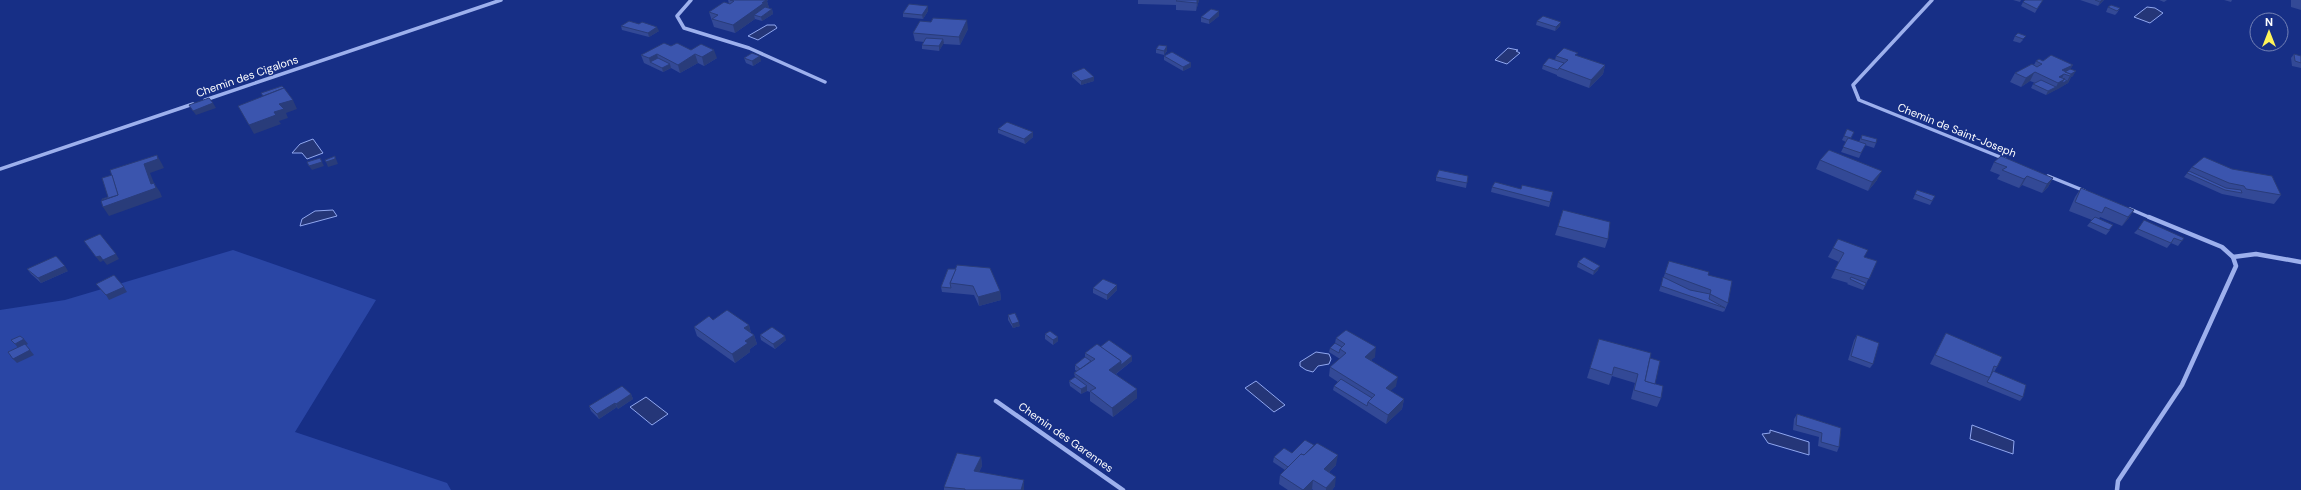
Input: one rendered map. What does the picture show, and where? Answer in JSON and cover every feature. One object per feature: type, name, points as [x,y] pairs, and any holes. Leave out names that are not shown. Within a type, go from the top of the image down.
[{"type":"street","name":"Chemin des Cigalons","points":[[202,101],[500,0]]},
{"type":"street","points":[[691,0],[677,16],[684,28],[749,48],[825,82]]},
{"type":"street","name":"Chemin de Saint-Joseph","points":[[1932,0],[1853,85],[1859,100],[2008,160]]},
{"type":"street","name":"Chemin des Cigalons","points":[[0,169],[195,103]]},
{"type":"street","points":[[2045,175],[2089,193]]},
{"type":"street","points":[[2118,490],[2118,481],[2182,384],[2236,266],[2234,257],[2222,247],[2126,208]]},
{"type":"street","points":[[2234,257],[2256,254],[2301,262]]},
{"type":"street","name":"Chemin des Garennes","points":[[996,401],[1123,490]]},
{"type":"shaded area","points":[[2147,7],[2155,8],[2163,13],[2150,23],[2134,17]]},
{"type":"shaded area","points":[[767,25],[775,25],[777,28],[758,40],[748,36]]},
{"type":"shaded area","points":[[1508,48],[1518,50],[1516,51],[1520,53],[1507,64],[1495,60]]},
{"type":"shaded area","points":[[313,139],[323,153],[307,159],[302,153],[292,153],[300,144]]},
{"type":"shaded area","points":[[333,210],[337,216],[300,226],[302,219],[315,211]]},
{"type":"shaded area","points":[[233,250],[376,300],[295,432],[447,483],[451,490],[0,490],[0,310],[65,300]]},
{"type":"shaded area","points":[[1316,352],[1329,354],[1331,359],[1329,364],[1318,366],[1313,372],[1300,366],[1300,362]]},
{"type":"shaded area","points":[[1256,381],[1285,405],[1274,412],[1245,388]]},
{"type":"shaded area","points":[[646,397],[668,414],[652,425],[630,407]]},
{"type":"shaded area","points":[[1972,425],[2014,441],[2013,454],[1970,439]]},
{"type":"shaded area","points":[[1770,430],[1809,442],[1809,455],[1768,443],[1762,434],[1770,433]]},
{"type":"building","points":[[730,0],[766,0],[733,25],[712,19],[718,15],[709,12],[724,2],[730,4],[734,1]]},
{"type":"building","points":[[1197,0],[1197,3],[1176,1]]},
{"type":"building","points":[[2025,0],[2043,0],[2037,9],[2023,2]]},
{"type":"building","points":[[909,4],[928,6],[922,15],[903,13]]},
{"type":"building","points":[[2111,5],[2120,8],[2117,11],[2108,7]]},
{"type":"building","points":[[765,7],[772,9],[761,17],[754,15]]},
{"type":"building","points":[[1211,9],[1219,11],[1209,20],[1201,17]]},
{"type":"building","points":[[1543,16],[1561,22],[1556,27],[1537,21]]},
{"type":"building","points":[[933,18],[967,20],[959,37],[913,33],[920,21],[931,22]]},
{"type":"building","points":[[629,21],[639,24],[642,22],[657,27],[648,33],[621,26]]},
{"type":"building","points":[[2018,33],[2026,36],[2023,39],[2015,36]]},
{"type":"building","points":[[926,38],[943,39],[939,46],[922,45]]},
{"type":"building","points":[[664,43],[671,46],[677,43],[691,50],[701,44],[714,50],[702,57],[695,54],[678,65],[657,54],[649,58],[641,55]]},
{"type":"building","points":[[1159,45],[1167,46],[1164,51],[1156,49]]},
{"type":"building","points":[[1564,48],[1578,53],[1575,55],[1605,65],[1591,80],[1559,68],[1568,60],[1556,56]]},
{"type":"building","points":[[1172,52],[1191,63],[1183,67],[1164,56]]},
{"type":"building","points":[[752,53],[760,56],[752,61],[744,58]]},
{"type":"building","points":[[2294,54],[2301,56],[2301,63],[2295,61]]},
{"type":"building","points":[[2051,55],[2073,65],[2062,70],[2072,75],[2070,76],[2064,74],[2059,77],[2065,79],[2058,83],[2035,72],[2026,78],[2015,73],[2032,64],[2037,67],[2042,64],[2036,61],[2039,59],[2043,61]]},
{"type":"building","points":[[658,58],[670,64],[662,68],[650,62]]},
{"type":"building","points":[[1549,58],[1564,63],[1558,70],[1543,65]]},
{"type":"building","points":[[1084,68],[1094,77],[1081,81],[1072,73]]},
{"type":"building","points":[[2070,69],[2076,71],[2071,74],[2065,72]]},
{"type":"building","points":[[2041,80],[2056,87],[2048,91],[2033,84]]},
{"type":"building","points":[[282,86],[284,88],[263,96],[261,93]]},
{"type":"building","points":[[284,88],[293,100],[279,104],[284,109],[274,112],[276,115],[249,125],[238,106]]},
{"type":"building","points":[[209,98],[213,103],[193,111],[189,105]]},
{"type":"building","points":[[1007,122],[1033,132],[1024,139],[998,129]]},
{"type":"building","points":[[1847,129],[1854,132],[1851,138],[1844,136]]},
{"type":"building","points":[[1862,135],[1877,139],[1876,143],[1861,139]]},
{"type":"building","points":[[1848,138],[1866,144],[1861,153],[1843,147]]},
{"type":"building","points":[[1829,150],[1882,171],[1872,182],[1820,160]]},
{"type":"building","points":[[157,155],[158,159],[144,164],[151,184],[154,183],[156,188],[103,207],[101,201],[118,195],[110,170]]},
{"type":"building","points":[[335,156],[335,159],[326,162],[325,160]]},
{"type":"building","points":[[2001,156],[2053,178],[2047,184],[2027,176],[2024,179],[2002,170],[2007,167],[1994,162]]},
{"type":"building","points":[[2204,157],[2232,169],[2272,176],[2281,195],[2246,189],[2244,186],[2229,183],[2192,167]]},
{"type":"building","points":[[320,158],[322,162],[309,166],[307,162]]},
{"type":"building","points":[[1439,170],[1468,176],[1467,183],[1436,177]]},
{"type":"building","points":[[2189,171],[2226,188],[2241,190],[2242,193],[2225,190],[2187,173]]},
{"type":"building","points":[[112,175],[118,195],[102,200],[108,197],[102,178]]},
{"type":"building","points":[[1495,182],[1521,189],[1522,185],[1553,192],[1550,202],[1492,187]]},
{"type":"building","points":[[2081,188],[2134,210],[2128,217],[2105,207],[2102,213],[2075,202]]},
{"type":"building","points":[[1917,190],[1935,196],[1932,201],[1915,194]]},
{"type":"building","points":[[1563,210],[1610,222],[1608,239],[1558,226]]},
{"type":"building","points":[[2095,217],[2113,225],[2109,230],[2090,222]]},
{"type":"building","points":[[2144,220],[2184,238],[2182,241],[2174,238],[2171,243],[2138,229]]},
{"type":"building","points":[[100,234],[116,254],[103,260],[100,256],[96,257],[84,241]]},
{"type":"building","points":[[1838,239],[1868,250],[1864,257],[1877,261],[1869,279],[1835,269],[1844,253],[1833,248]]},
{"type":"building","points":[[56,256],[65,266],[38,278],[27,269]]},
{"type":"building","points":[[1584,257],[1600,266],[1594,271],[1578,262]]},
{"type":"building","points":[[1669,261],[1709,272],[1708,275],[1732,281],[1728,303],[1710,294],[1711,290],[1665,273]]},
{"type":"building","points":[[957,265],[990,268],[1000,291],[978,297],[973,286],[950,283]]},
{"type":"building","points":[[948,269],[956,269],[950,283],[951,288],[941,287]]},
{"type":"building","points":[[114,275],[124,287],[106,295],[96,284]]},
{"type":"building","points":[[1663,277],[1690,290],[1710,294],[1709,299],[1725,308],[1661,286]]},
{"type":"building","points":[[1851,277],[1866,283],[1865,286],[1850,279]]},
{"type":"building","points":[[1103,279],[1117,285],[1107,295],[1093,288]]},
{"type":"building","points":[[727,310],[749,325],[744,328],[754,335],[745,341],[748,343],[732,354],[694,327],[709,316],[713,320]]},
{"type":"building","points":[[1015,313],[1019,322],[1012,324],[1008,315]]},
{"type":"building","points":[[772,327],[785,336],[773,344],[760,335]]},
{"type":"building","points":[[1346,330],[1376,347],[1365,357],[1398,377],[1386,388],[1404,399],[1388,415],[1368,402],[1375,395],[1330,367],[1346,353],[1340,349],[1345,344],[1336,338]]},
{"type":"building","points":[[1050,331],[1058,337],[1053,340],[1045,334]]},
{"type":"building","points":[[1946,333],[2002,357],[1997,367],[1994,366],[1990,377],[1935,355]]},
{"type":"building","points":[[1857,335],[1879,343],[1873,364],[1851,356]]},
{"type":"building","points":[[20,336],[24,339],[15,344],[11,340]]},
{"type":"building","points":[[1599,339],[1651,353],[1645,381],[1663,386],[1661,398],[1634,390],[1638,374],[1614,367],[1612,375],[1590,368]]},
{"type":"building","points":[[1109,340],[1132,356],[1121,365],[1121,361],[1100,347]]},
{"type":"building","points":[[1335,343],[1342,347],[1339,353],[1330,348]]},
{"type":"building","points":[[25,344],[30,350],[13,359],[8,352]]},
{"type":"building","points":[[1097,344],[1121,361],[1109,370],[1137,389],[1112,408],[1090,391],[1096,388],[1074,373],[1095,359],[1085,353]]},
{"type":"building","points":[[1085,357],[1091,361],[1080,369],[1075,365]]},
{"type":"building","points":[[1650,358],[1660,361],[1655,384],[1645,381]]},
{"type":"building","points":[[1993,371],[2026,385],[2023,397],[1987,382]]},
{"type":"building","points":[[1075,377],[1087,386],[1081,389],[1069,381]]},
{"type":"building","points":[[1341,379],[1372,398],[1368,402],[1367,406],[1334,386]]},
{"type":"building","points":[[622,386],[631,394],[616,404],[615,403],[597,414],[589,406]]},
{"type":"building","points":[[1797,414],[1841,428],[1839,447],[1821,442],[1822,433],[1796,425]]},
{"type":"building","points":[[1305,440],[1314,445],[1304,455],[1301,454],[1288,467],[1274,457],[1284,448],[1292,453]]},
{"type":"building","points":[[1317,443],[1338,455],[1324,469],[1336,477],[1326,488],[1313,480],[1303,490],[1280,475],[1301,454],[1304,455]]},
{"type":"building","points":[[957,453],[981,457],[974,471],[1024,480],[1021,490],[965,490],[944,487]]}]
